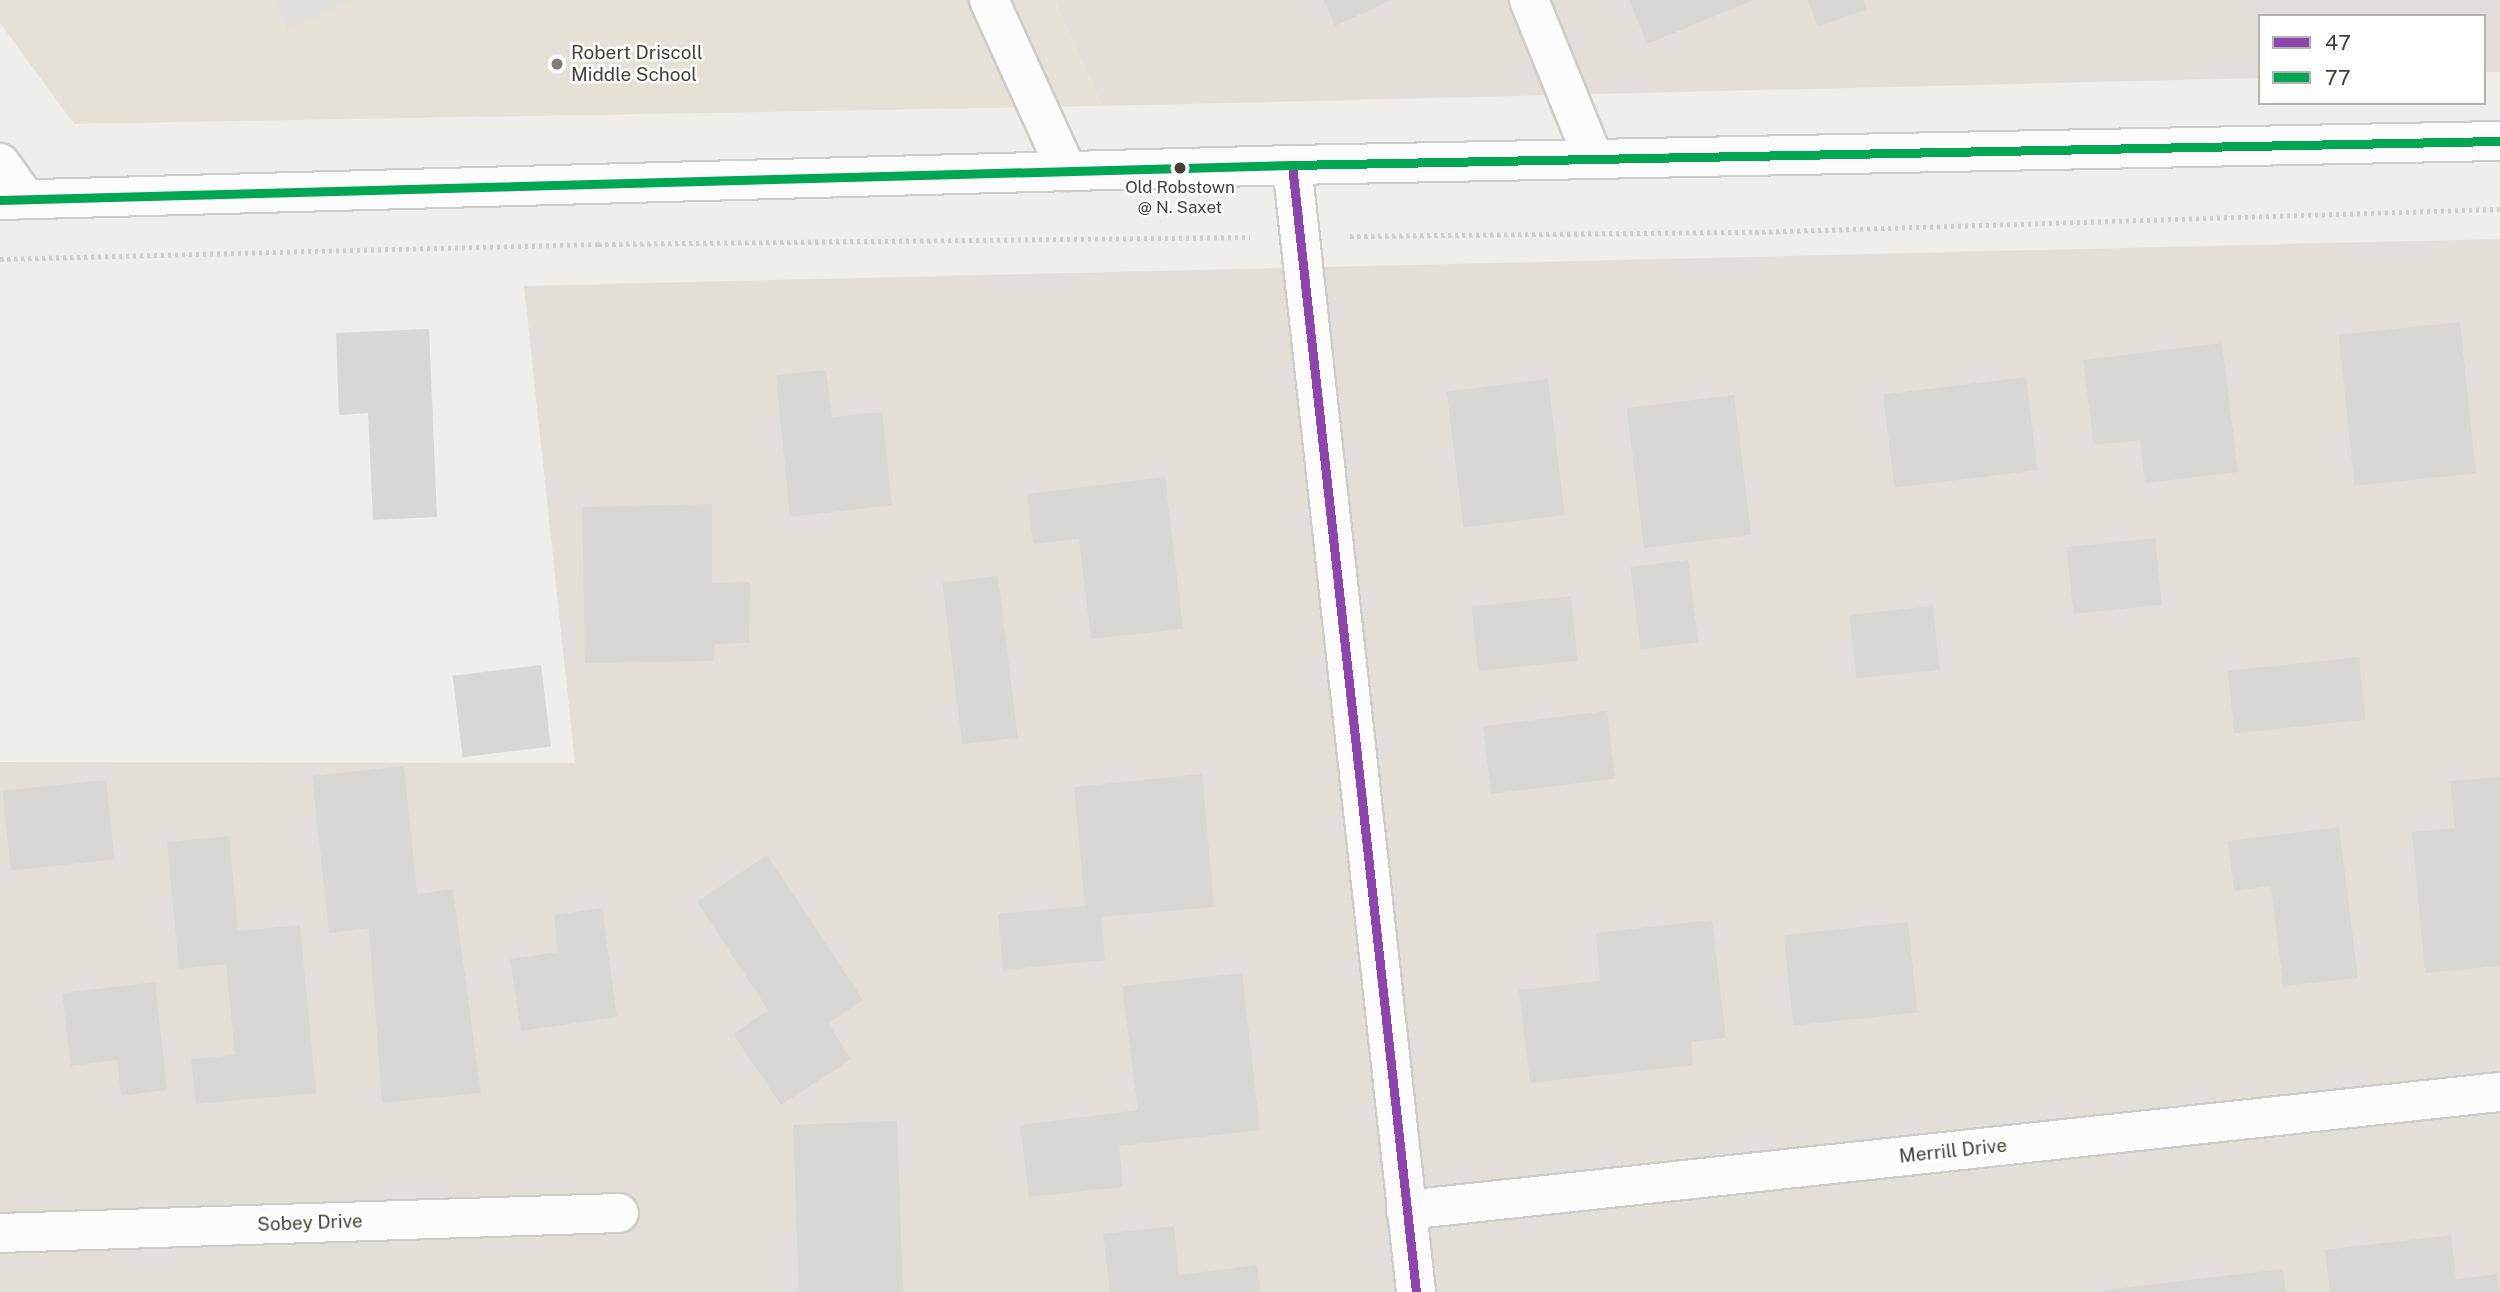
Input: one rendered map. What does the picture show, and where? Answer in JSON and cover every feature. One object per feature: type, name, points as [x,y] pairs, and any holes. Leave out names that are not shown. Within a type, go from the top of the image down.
[{"type":"street","points":[[989,0],[1067,171]]},
{"type":"street","points":[[1529,0],[1593,158]]},
{"type":"street","points":[[0,163],[13,200],[1292,165],[2500,141]]},
{"type":"street","points":[[1292,165],[1416,1292]]},
{"type":"street","name":"Merrill Drive","points":[[1406,1210],[2500,1092]]},
{"type":"street","name":"Sobey Drive","points":[[0,1233],[619,1213]]},
{"type":"shaded area","name":"Robert Driscoll Middle School","points":[[0,0],[1054,0],[1102,106],[74,124],[0,23]]},
{"type":"shaded area","points":[[274,0],[356,0],[288,30]]},
{"type":"shaded area","points":[[1054,0],[2500,0],[2500,72],[2486,72],[2486,14],[2258,14],[2258,78],[1102,106]]},
{"type":"shaded area","points":[[2500,239],[2500,1292],[0,1292],[0,762],[575,763],[524,286]]},
{"type":"building","points":[[1324,0],[1391,0],[1335,26]]},
{"type":"building","points":[[1629,0],[1754,0],[1647,44]]},
{"type":"building","points":[[1808,0],[1863,0],[1867,9],[1818,27]]},
{"type":"building","points":[[2460,322],[2476,473],[2355,486],[2339,335]]},
{"type":"building","points":[[429,329],[437,517],[373,520],[368,413],[339,415],[336,333]]},
{"type":"building","points":[[2222,343],[2238,472],[2145,483],[2140,440],[2094,445],[2083,360]]},
{"type":"building","points":[[826,370],[832,417],[882,412],[892,505],[790,517],[776,375]]},
{"type":"building","points":[[2026,377],[2037,470],[1895,488],[1883,395]]},
{"type":"building","points":[[1548,379],[1565,515],[1463,527],[1447,391]]},
{"type":"building","points":[[1734,395],[1751,535],[1644,548],[1627,408]]},
{"type":"building","points":[[1165,477],[1183,629],[1091,639],[1079,539],[1033,544],[1027,494]]},
{"type":"building","points":[[712,504],[712,583],[750,582],[749,643],[715,644],[714,661],[585,663],[582,507]]},
{"type":"building","points":[[2155,538],[2162,605],[2073,614],[2066,547]]},
{"type":"building","points":[[1688,560],[1698,642],[1641,649],[1630,567]]},
{"type":"building","points":[[998,576],[1018,738],[962,745],[942,583]]},
{"type":"building","points":[[1571,596],[1578,661],[1478,671],[1472,606]]},
{"type":"building","points":[[1933,606],[1940,670],[1856,678],[1849,615]]},
{"type":"building","points":[[2359,657],[2366,720],[2234,733],[2228,671]]},
{"type":"building","points":[[541,665],[551,746],[463,757],[453,676]]},
{"type":"building","points":[[1607,711],[1615,778],[1491,794],[1483,726]]},
{"type":"building","points":[[404,766],[417,894],[453,889],[481,1093],[382,1103],[369,928],[329,933],[312,776]]},
{"type":"building","points":[[1202,774],[1214,907],[1101,917],[1105,960],[1003,970],[998,914],[1085,906],[1074,787]]},
{"type":"building","points":[[2500,777],[2500,966],[2425,973],[2412,832],[2455,828],[2450,781]]},
{"type":"building","points":[[106,780],[114,860],[11,870],[3,791]]},
{"type":"building","points":[[2339,827],[2358,978],[2283,986],[2271,886],[2234,891],[2228,841]]},
{"type":"building","points":[[229,836],[238,931],[300,925],[316,1093],[196,1104],[191,1059],[235,1055],[226,964],[179,969],[167,842]]},
{"type":"building","points":[[767,855],[863,1000],[828,1023],[851,1059],[781,1105],[733,1034],[768,1010],[697,902]]},
{"type":"building","points":[[602,908],[617,1017],[521,1031],[510,959],[558,952],[554,915]]},
{"type":"building","points":[[1712,920],[1726,1038],[1691,1042],[1693,1065],[1530,1083],[1519,990],[1600,981],[1596,933]]},
{"type":"building","points":[[1908,922],[1918,1013],[1793,1026],[1784,935]]},
{"type":"building","points":[[1242,973],[1260,1130],[1119,1146],[1123,1187],[1029,1197],[1020,1125],[1138,1110],[1122,986]]},
{"type":"building","points":[[155,982],[167,1090],[121,1096],[117,1060],[71,1066],[62,993]]},
{"type":"building","points":[[897,1121],[903,1292],[799,1292],[793,1125]]},
{"type":"building","points":[[1174,1226],[1179,1275],[1257,1265],[1260,1292],[1110,1292],[1103,1234]]},
{"type":"building","points":[[2451,1235],[2456,1279],[2497,1274],[2499,1292],[2330,1292],[2325,1250]]},
{"type":"building","points":[[2283,1269],[2286,1292],[2105,1292],[2105,1290]]},
{"type":"transit line","name":"77","points":[[0,200],[1292,165],[2500,141]]},
{"type":"transit line","name":"47","points":[[1292,165],[1416,1292]]},
{"type":"place","name":"Robert Driscoll Middle School","points":[[557,64]]},
{"type":"place","name":"Old Robstown @ N. Saxet","points":[[1180,168]]}]
